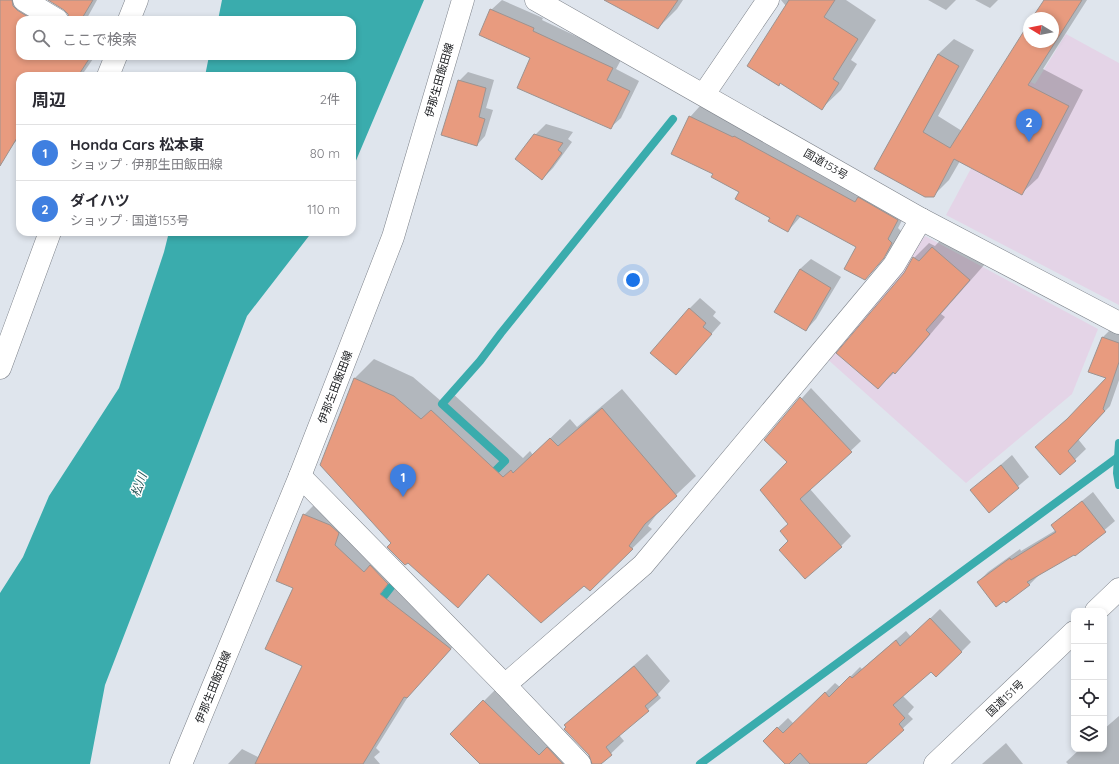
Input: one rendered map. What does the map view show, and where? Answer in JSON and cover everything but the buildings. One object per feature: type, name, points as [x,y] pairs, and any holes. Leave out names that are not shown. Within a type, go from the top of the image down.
[{"type":"main road","points":[[24,0],[50,16]]},
{"type":"main road","points":[[131,16],[137,0]]},
{"type":"main road","name":"伊那生田飯田線","points":[[181,764],[300,476],[392,237],[463,0]]},
{"type":"main road","name":"国道153号","points":[[536,0],[704,94],[921,219],[1119,323]]},
{"type":"main road","points":[[704,94],[768,0]]},
{"type":"main road","points":[[109,72],[114,60]]},
{"type":"main road","points":[[505,684],[643,565],[894,265],[921,219]]},
{"type":"main road","points":[[0,368],[4,344],[48,236]]},
{"type":"main road","points":[[300,476],[505,684],[580,764]]},
{"type":"main road","points":[[1099,608],[1119,589]]},
{"type":"main road","name":"国道151号","points":[[935,764],[1071,635]]},
{"type":"shaded area","points":[[1066,34],[1119,63],[1119,305],[946,215],[1020,77],[1035,84],[1057,48],[1059,48],[1059,45]]},
{"type":"shaded area","points":[[925,236],[1098,329],[1072,394],[966,483],[825,357]]},
{"type":"water","points":[[222,0],[424,0],[356,161],[356,72],[206,72],[208,60],[356,60],[356,16],[219,16]]},
{"type":"water","name":"松川","points":[[168,236],[309,236],[247,316],[105,685],[90,764],[0,764],[0,593],[23,557],[49,496],[119,388]]},
{"type":"waterway","points":[[488,478],[505,461],[442,404],[480,361],[673,119]]},
{"type":"waterway","points":[[1119,443],[1117,473],[1119,485]]},
{"type":"waterway","points":[[700,764],[1118,457]]},
{"type":"waterway","points":[[377,605],[391,587]]},
{"type":"place","name":"ダイハツ","points":[[1029,142]]},
{"type":"place","name":"Honda Cars 松本東","points":[[403,497]]}]
